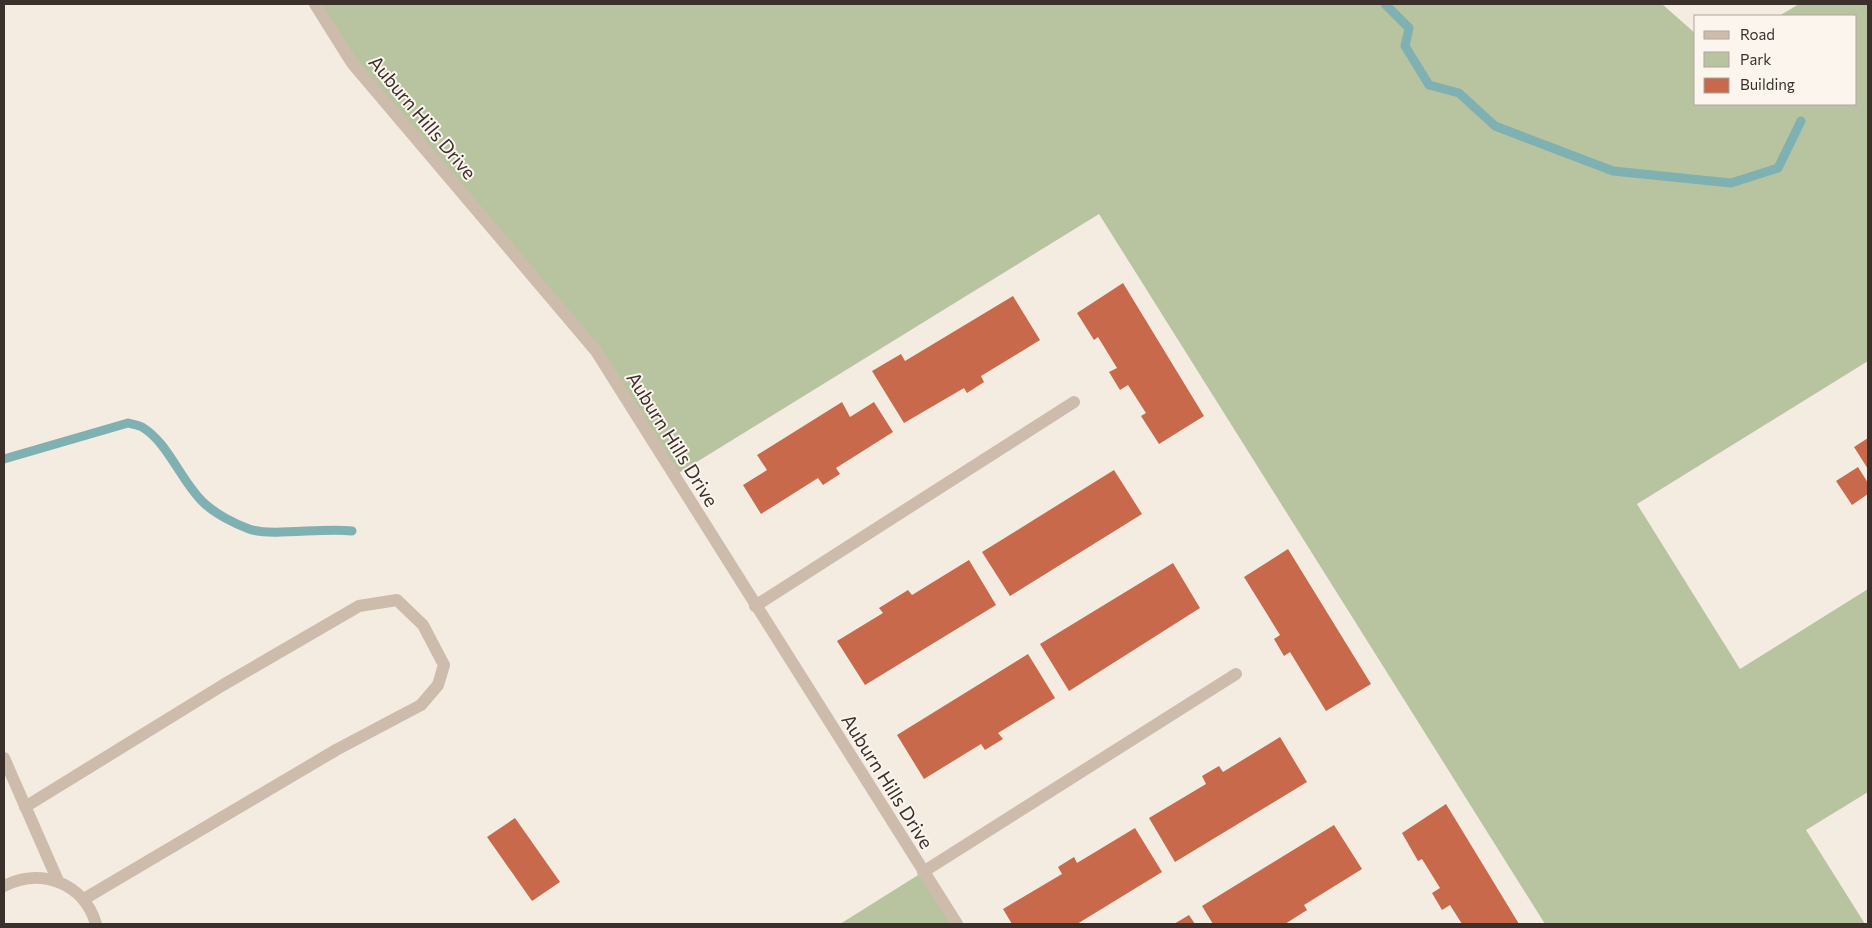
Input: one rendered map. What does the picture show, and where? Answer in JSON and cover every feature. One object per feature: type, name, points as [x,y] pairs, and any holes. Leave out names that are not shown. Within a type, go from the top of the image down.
[{"type":"street","name":"Auburn Hills Drive","points":[[315,4],[352,63],[596,351],[956,924]]},
{"type":"street","points":[[755,606],[1074,402]]},
{"type":"street","points":[[25,807],[223,685],[359,606],[397,600],[423,625],[444,665],[438,686],[421,704],[328,755],[84,899]]},
{"type":"street","points":[[923,872],[1236,674]]},
{"type":"street","points":[[4,758],[58,881]]},
{"type":"street","points":[[4,886],[16,880],[37,877],[58,881],[84,899],[94,915],[96,924]]},
{"type":"green space","points":[[315,4],[1662,4],[1694,32],[1694,105],[1857,105],[1857,15],[1781,15],[1799,4],[1868,4],[1868,361],[1637,504],[1740,669],[1868,589],[1868,792],[1806,830],[1865,924],[1545,924],[1099,214],[674,476],[596,351],[352,63]]},
{"type":"green space","points":[[923,872],[957,924],[840,924]]},
{"type":"building","points":[[1123,283],[1204,416],[1159,444],[1141,416],[1146,413],[1128,385],[1120,390],[1109,372],[1117,368],[1098,337],[1094,340],[1077,313]]},
{"type":"building","points":[[1013,296],[1040,340],[981,376],[984,382],[967,393],[964,388],[904,423],[872,371],[901,354],[905,361]]},
{"type":"building","points":[[842,402],[850,417],[874,402],[893,432],[836,468],[840,474],[823,485],[818,478],[761,514],[743,485],[767,470],[757,455]]},
{"type":"building","points":[[1868,438],[1868,469],[1854,447]]},
{"type":"building","points":[[1858,467],[1868,483],[1868,494],[1852,505],[1836,481]]},
{"type":"building","points":[[1114,470],[1142,514],[1010,596],[982,552]]},
{"type":"building","points":[[1288,549],[1371,684],[1326,711],[1290,652],[1284,656],[1274,639],[1280,635],[1244,577]]},
{"type":"building","points":[[969,560],[996,605],[865,685],[837,641],[883,613],[879,608],[908,590],[912,595]]},
{"type":"building","points":[[1173,563],[1200,608],[1069,691],[1040,644]]},
{"type":"building","points":[[1028,654],[1055,698],[998,733],[1003,739],[985,750],[981,744],[924,779],[897,735]]},
{"type":"building","points":[[1280,737],[1307,782],[1175,862],[1149,818],[1206,784],[1202,776],[1219,766],[1223,772]]},
{"type":"building","points":[[1446,804],[1519,924],[1462,924],[1450,905],[1442,910],[1432,893],[1440,888],[1422,859],[1418,861],[1402,833]]},
{"type":"building","points":[[515,818],[560,882],[532,901],[487,837]]},
{"type":"building","points":[[1334,825],[1362,869],[1304,905],[1307,910],[1285,924],[1213,924],[1202,906]]},
{"type":"building","points":[[1135,828],[1162,872],[1077,924],[1012,924],[1003,909],[1062,874],[1058,867],[1074,857],[1077,863]]},
{"type":"building","points":[[1189,915],[1195,924],[1174,924]]},
{"type":"waterway","points":[[1385,4],[1409,28],[1405,46],[1429,85],[1459,93],[1495,126],[1613,171],[1731,183],[1778,168],[1801,121]]},
{"type":"waterway","points":[[4,459],[128,423],[141,426],[152,434],[168,453],[197,496],[209,508],[232,522],[249,529],[271,532],[352,531]]}]
